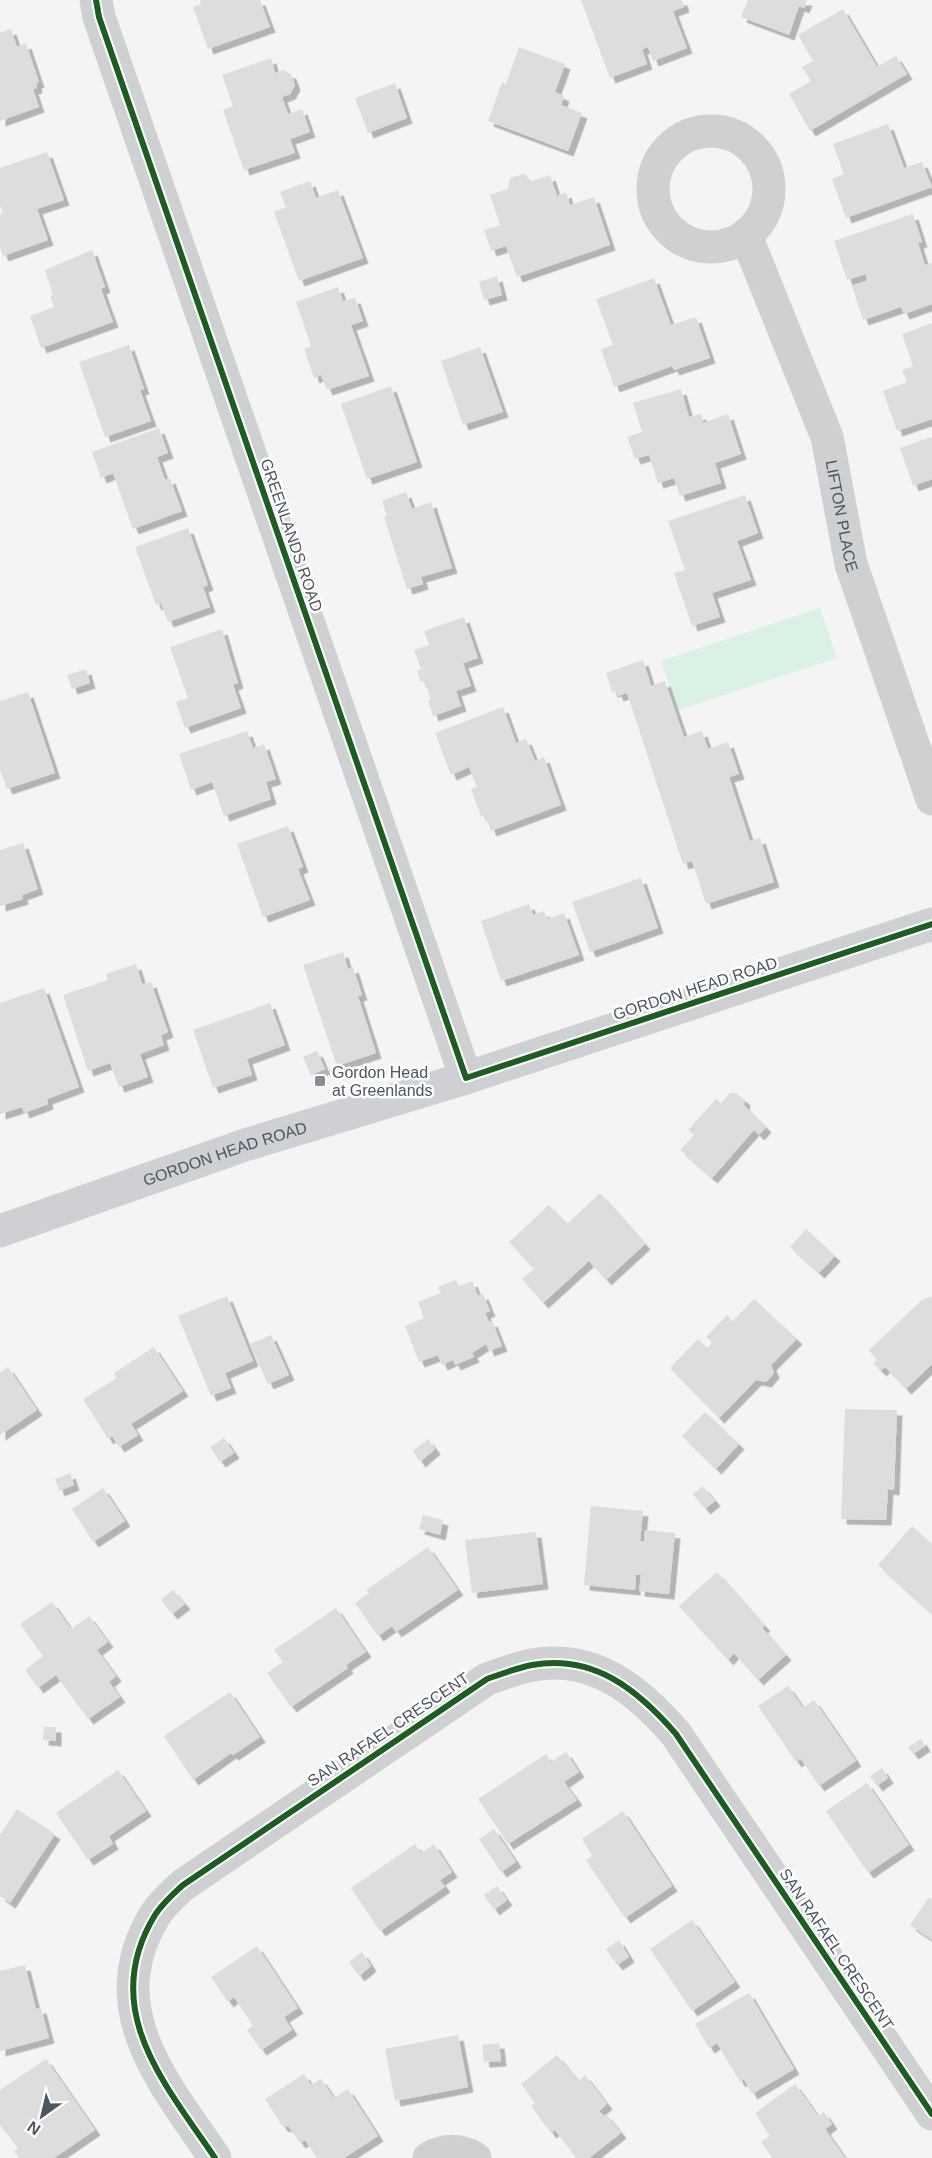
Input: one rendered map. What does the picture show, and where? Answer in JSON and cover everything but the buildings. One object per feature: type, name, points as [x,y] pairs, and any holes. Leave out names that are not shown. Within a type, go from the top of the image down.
[{"type":"main road","name":"GORDON HEAD ROAD","points":[[0,1231],[245,1145],[466,1078],[932,924]]},
{"type":"street","name":"GREENLANDS ROAD","points":[[96,0],[99,17],[466,1078]]},
{"type":"street","name":"LIFTON PLACE","points":[[746,236],[827,436],[851,564],[932,799]]},
{"type":"street","name":"SAN RAFAEL CRESCENT","points":[[215,2158],[153,2068],[136,2025],[133,1977],[140,1942],[156,1913],[183,1885],[487,1679],[532,1665],[571,1664],[619,1680],[650,1703],[676,1734],[932,2114]]},
{"type":"street","points":[[429,2158],[441,2152],[453,2150],[475,2158]]},
{"type":"green space","points":[[820,608],[837,658],[678,710],[661,661]]},
{"type":"cycle path","points":[[96,0],[99,17],[466,1078],[932,924]]},
{"type":"cycle path","points":[[215,2158],[159,2073],[144,2043],[135,2013],[133,1982],[139,1949],[155,1915],[183,1885],[487,1679],[526,1666],[554,1663],[595,1670],[613,1679],[646,1703],[676,1734],[932,2114]]},
{"type":"place","name":"Gordon Head at Greenlands","points":[[320,1081]]}]
